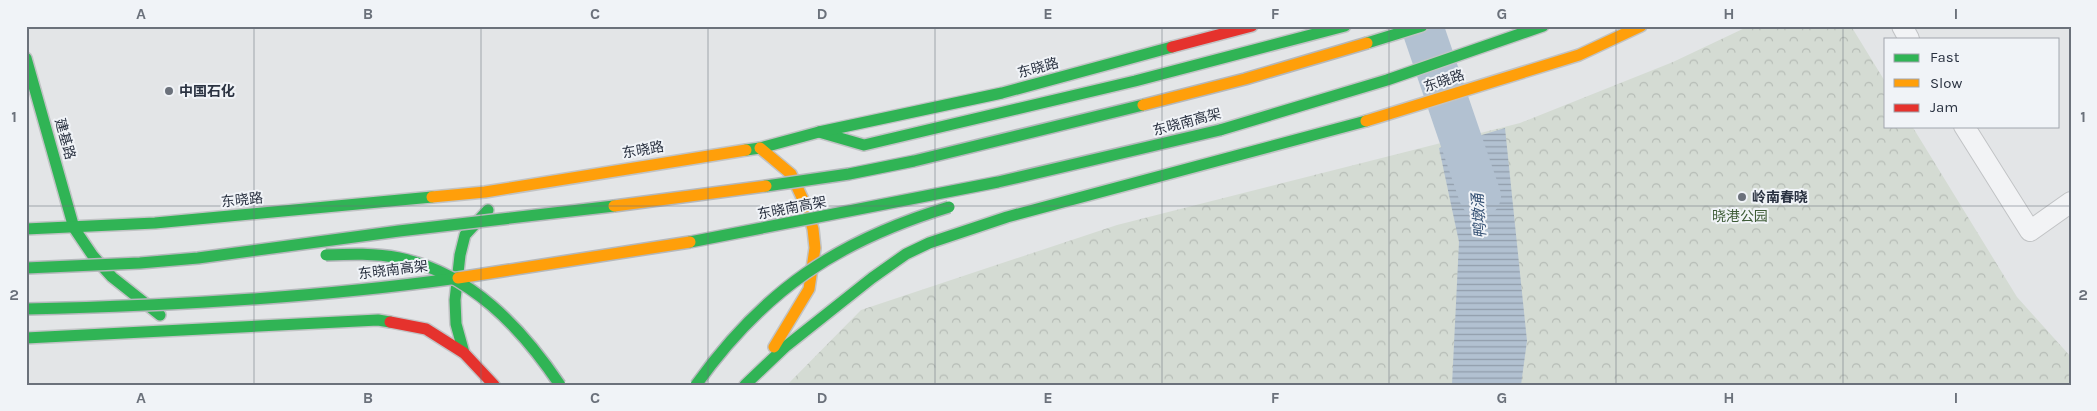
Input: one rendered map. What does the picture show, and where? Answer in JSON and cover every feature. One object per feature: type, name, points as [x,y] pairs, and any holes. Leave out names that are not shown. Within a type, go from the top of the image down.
[{"type":"main road","name":"东晓路","points":[[26,229],[164,223],[485,192],[723,152],[760,148],[819,132],[1002,93],[1252,26]]},
{"type":"main road","points":[[819,132],[864,145],[1135,82],[1345,26]]},
{"type":"main road","name":"东晓南高架","points":[[26,268],[140,263],[198,258],[399,231],[721,193],[849,174],[984,144],[1246,78],[1422,26]]},
{"type":"main road","name":"东晓南高架","points":[[26,309],[154,306],[303,296],[511,270],[775,227],[964,189],[1220,130],[1387,80],[1543,26]]},
{"type":"main road","name":"东晓路","points":[[745,385],[754,374],[802,333],[888,266],[917,248],[955,232],[1007,216],[1397,112],[1579,55],[1641,26]]},
{"type":"main road","name":"建基路","points":[[26,58],[74,228],[87,250],[120,286],[184,331]]},
{"type":"main road","points":[[989,196],[1160,145]]},
{"type":"main road","points":[[754,374],[784,332],[809,289],[815,248],[806,206],[790,174],[760,148]]},
{"type":"main road","points":[[464,353],[456,324],[455,300],[460,256],[465,234],[492,205],[522,186]]},
{"type":"main road","points":[[696,385],[726,345],[748,321],[803,274],[860,239],[910,220],[965,203]]},
{"type":"main road","points":[[319,255],[376,256],[409,260],[434,269],[463,284],[510,319],[528,339],[560,385]]},
{"type":"main road","points":[[198,258],[299,256]]},
{"type":"main road","points":[[26,338],[378,320],[426,329],[464,353],[494,385]]},
{"type":"street","points":[[1902,26],[1908,38]]},
{"type":"street","points":[[1965,128],[2030,231],[2071,202]]},
{"type":"green space","name":"晓港公园","points":[[1749,26],[1851,26],[1884,80],[1884,128],[1913,128],[2017,297],[2071,357],[2071,385],[787,385],[861,310],[1117,225],[1520,123],[1673,62]]},
{"type":"water","points":[[1505,128],[1527,341],[1521,385],[1452,385],[1459,242],[1439,148]]},
{"type":"waterway","name":"鸭墩涌","points":[[1422,26],[1480,196]]},
{"type":"traffic: fast","points":[[819,132],[864,145],[1135,81],[1345,26]]},
{"type":"traffic: fast","points":[[1367,43],[1422,26]]},
{"type":"traffic: fast","points":[[1220,130],[1387,80],[1543,26]]},
{"type":"traffic: fast","points":[[746,150],[819,132],[1002,93],[1172,47]]},
{"type":"traffic: fast","points":[[26,58],[74,228],[93,256],[112,277],[160,315]]},
{"type":"traffic: fast","points":[[766,186],[849,174],[914,161],[1143,105]]},
{"type":"traffic: fast","points":[[745,385],[785,347],[872,278],[906,254],[929,243],[1007,217],[1366,121]]},
{"type":"traffic: fast","points":[[690,242],[998,182],[1220,130]]},
{"type":"traffic: fast","points":[[26,229],[155,223],[432,197]]},
{"type":"traffic: fast","points":[[26,268],[140,263],[198,258],[399,231],[614,206]]},
{"type":"traffic: fast","points":[[696,385],[722,351],[748,322],[776,296],[806,273],[838,253],[872,236],[949,207]]},
{"type":"traffic: fast","points":[[464,353],[456,324],[455,300],[460,255],[465,235],[488,210]]},
{"type":"traffic: fast","points":[[326,255],[362,254],[390,256],[425,265],[449,276],[471,289],[511,323],[560,385]]},
{"type":"traffic: fast","points":[[26,309],[242,300],[350,291],[458,278]]},
{"type":"traffic: fast","points":[[26,338],[378,320],[390,322]]},
{"type":"traffic: slow","points":[[1366,121],[1579,55],[1641,26]]},
{"type":"traffic: slow","points":[[1143,105],[1245,79],[1367,43]]},
{"type":"traffic: slow","points":[[760,148],[791,174],[806,206],[813,229],[815,248],[809,289],[774,347]]},
{"type":"traffic: slow","points":[[432,197],[485,192],[746,150]]},
{"type":"traffic: slow","points":[[614,206],[766,186]]},
{"type":"traffic: slow","points":[[458,278],[690,242]]},
{"type":"traffic: jam","points":[[1172,47],[1252,26]]},
{"type":"traffic: jam","points":[[390,322],[426,329],[464,353],[494,385]]},
{"type":"place","name":"中国石化","points":[[169,91]]},
{"type":"place","name":"岭南春晓","points":[[1742,197]]}]
